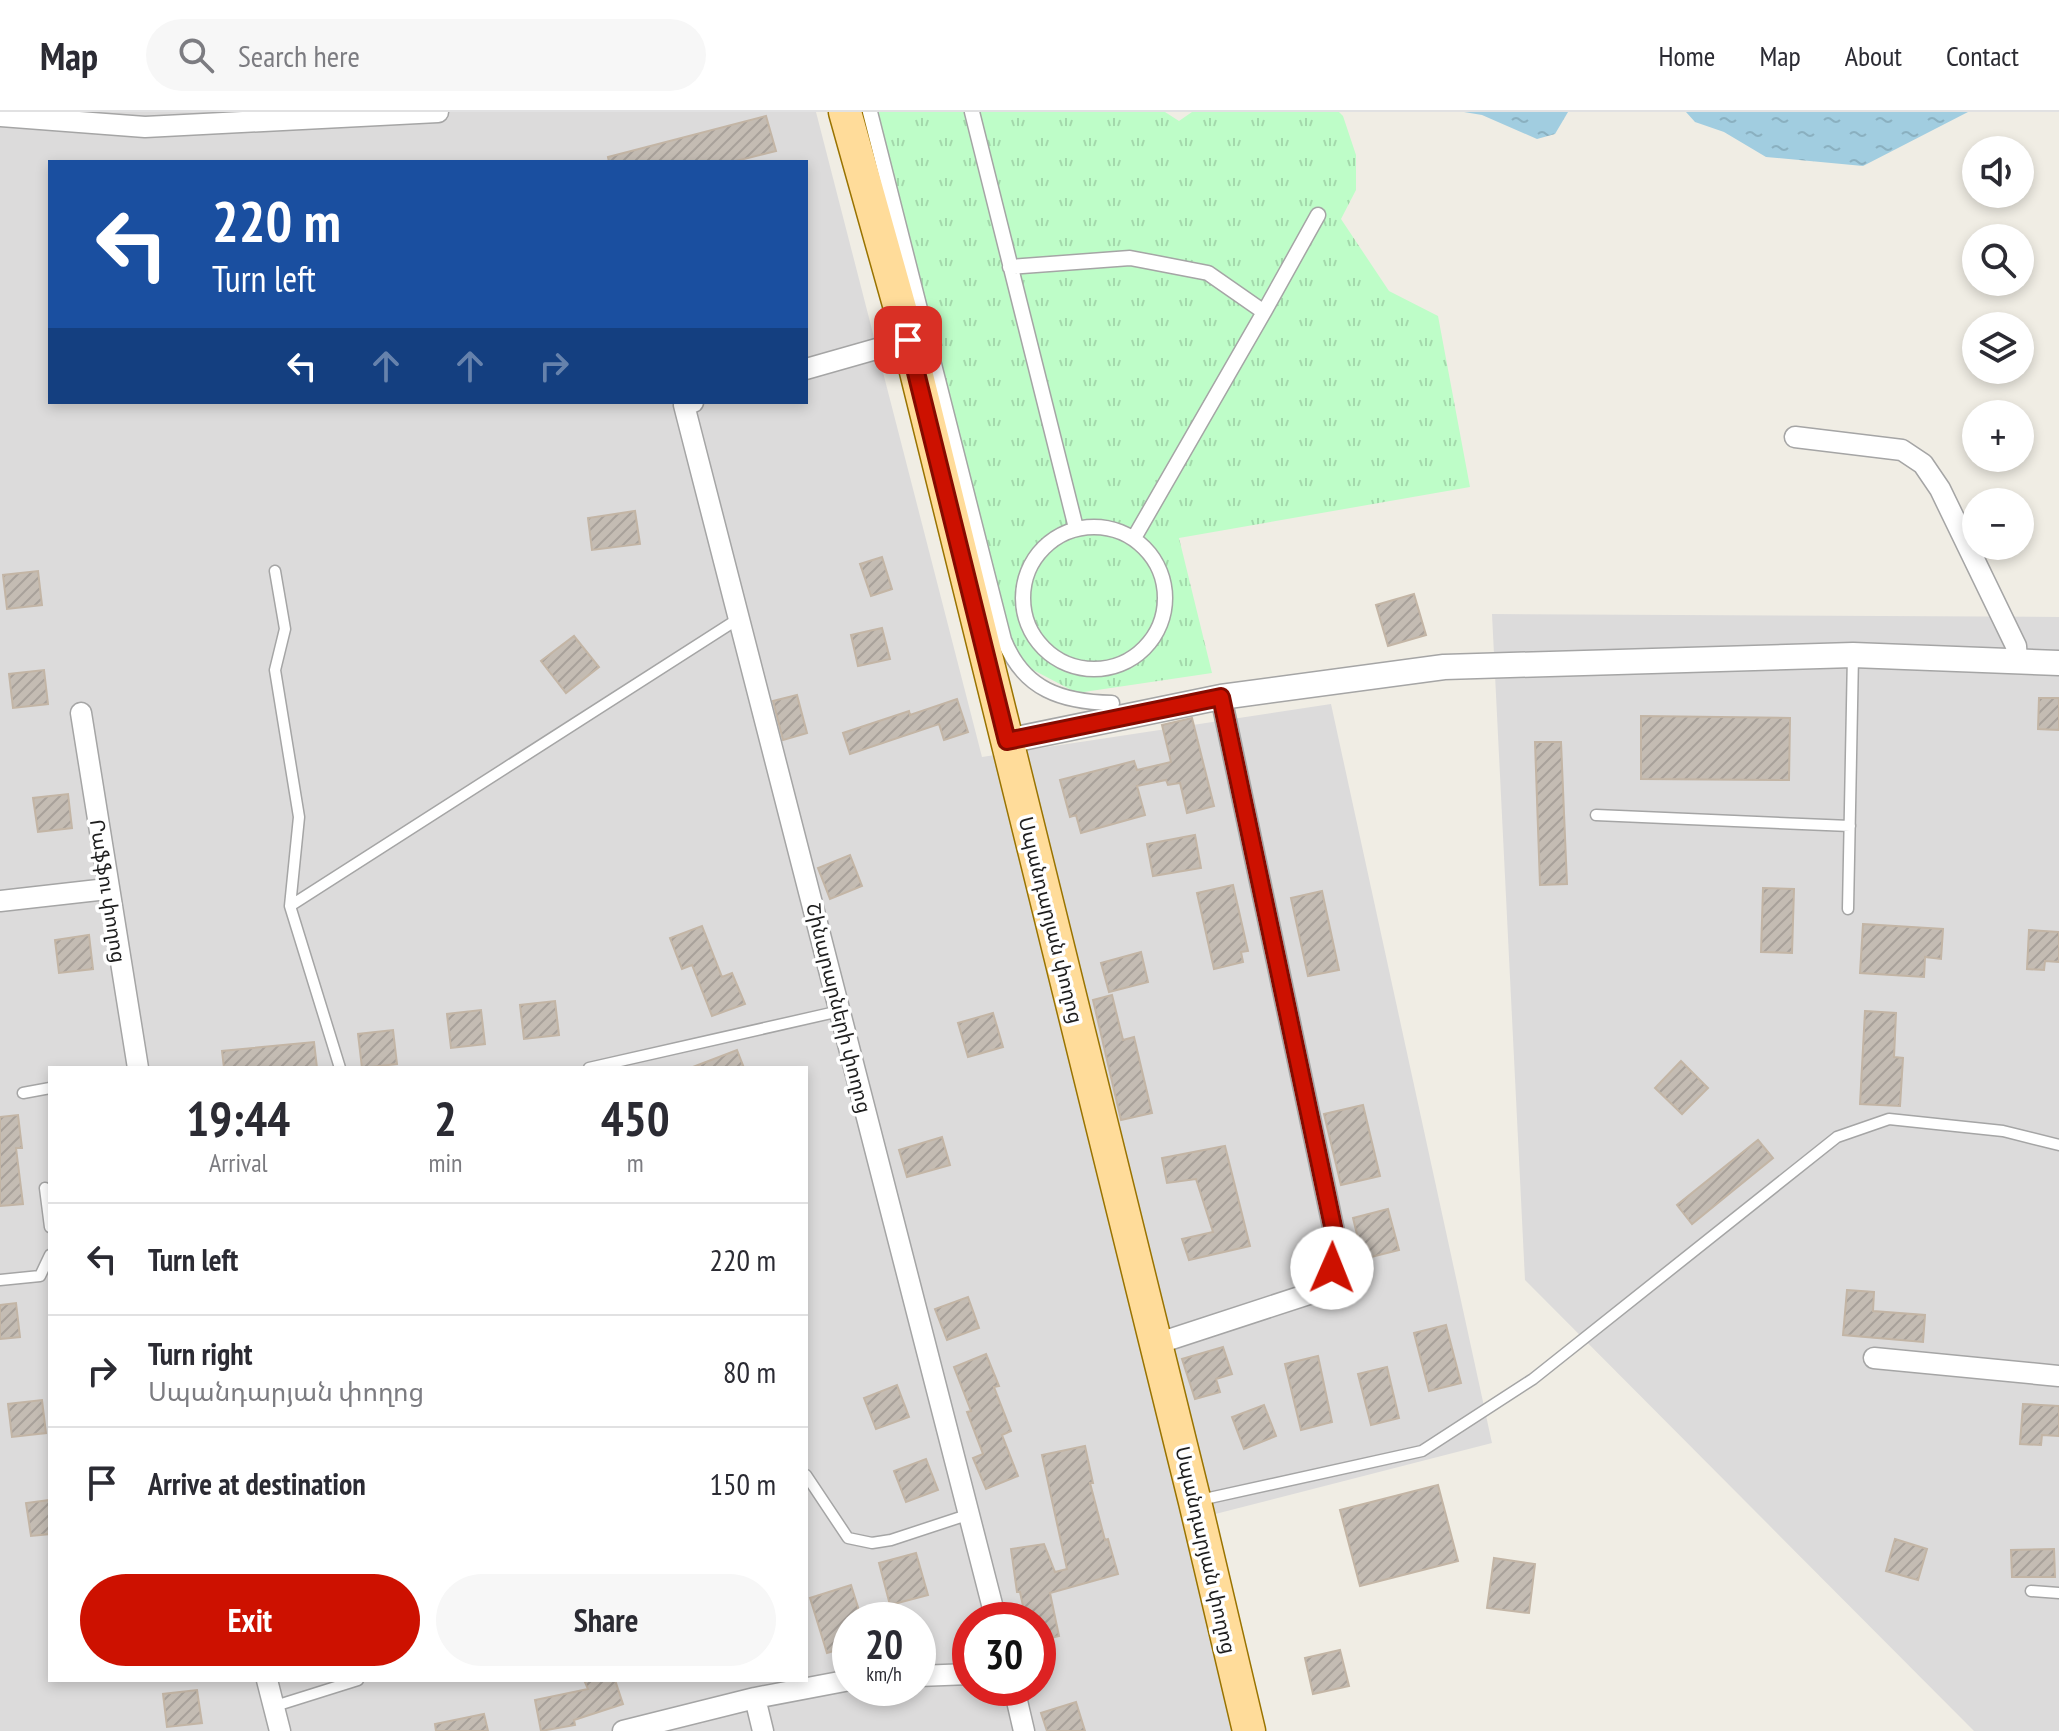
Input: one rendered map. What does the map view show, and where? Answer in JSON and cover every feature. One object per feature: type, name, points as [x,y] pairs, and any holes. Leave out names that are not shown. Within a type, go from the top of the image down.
[{"type":"main road","name":"Սպանդարյան փողոց","points":[[845,112],[908,340],[1249,1731]]},
{"type":"street","points":[[0,116],[145,127],[438,112]]},
{"type":"street","points":[[870,112],[995,603],[1013,661],[1030,679],[1055,694],[1080,702],[1112,703]]},
{"type":"street","points":[[972,112],[1076,528]]},
{"type":"street","points":[[1134,538],[1318,215]]},
{"type":"street","points":[[1010,267],[1130,258],[1208,273],[1264,312]]},
{"type":"street","points":[[808,368],[908,340]]},
{"type":"street","name":"Շինարարների փողոց","points":[[687,404],[684,405],[738,619],[991,1602]]},
{"type":"street","points":[[1795,437],[1902,450],[1923,464],[1940,489],[2016,646],[2017,661]]},
{"type":"street","points":[[1106,527],[1134,538],[1161,572],[1164,615],[1143,652],[1103,670],[1061,663],[1030,632],[1023,599],[1022,590],[1039,550],[1076,528],[1106,527]]},
{"type":"street","points":[[995,603],[1023,599]]},
{"type":"street","points":[[1007,741],[1221,697],[1444,667],[1853,655],[2059,663]]},
{"type":"street","points":[[1156,1344],[1315,1292],[1332,1268],[1338,1250],[1221,697]]},
{"type":"street","name":"Րաֆֆու փողոց","points":[[81,713],[138,1066]]},
{"type":"street","points":[[0,901],[107,889]]},
{"type":"street","points":[[1874,1358],[2059,1376]]},
{"type":"street","points":[[267,1682],[280,1731]]},
{"type":"street","points":[[623,1731],[755,1698],[832,1683]]},
{"type":"street","points":[[755,1698],[763,1731]]},
{"type":"street","points":[[1018,1706],[1024,1731]]},
{"type":"lane","points":[[275,571],[285,629],[275,670],[299,817],[290,906],[339,1066]]},
{"type":"lane","points":[[290,906],[738,619]]},
{"type":"lane","points":[[1848,909],[1853,655]]},
{"type":"lane","points":[[1596,815],[1850,826]]},
{"type":"lane","points":[[598,1066],[840,1011]]},
{"type":"lane","points":[[23,1093],[48,1088]]},
{"type":"lane","points":[[1195,1502],[1422,1451],[1533,1379],[1837,1137],[1889,1119],[2003,1131],[2059,1145]]},
{"type":"lane","points":[[45,1188],[48,1211]]},
{"type":"lane","points":[[0,1280],[40,1276],[48,1259]]},
{"type":"lane","points":[[808,1478],[848,1538],[872,1543],[891,1540],[967,1515]]},
{"type":"lane","points":[[2031,1591],[2059,1593]]},
{"type":"lane","points":[[272,1707],[352,1682]]},
{"type":"shaded area","points":[[0,112],[816,112],[982,757],[1331,704],[1492,1443],[1184,1522],[1234,1731],[0,1731]]},
{"type":"shaded area","points":[[1492,614],[2059,617],[2059,1731],[1974,1731],[1525,1280]]},
{"type":"green space","points":[[878,112],[1165,112],[1179,121],[1192,112],[1339,112],[1356,155],[1356,190],[1341,219],[1389,291],[1438,316],[1470,487],[1179,538],[1212,673],[1077,693],[1016,661]]},
{"type":"water","points":[[1464,112],[1568,112],[1555,134],[1537,139],[1482,115]]},
{"type":"water","points":[[1686,112],[1968,112],[1863,166],[1766,157],[1724,132],[1695,122]]},
{"type":"building","points":[[766,116],[776,151],[740,160],[609,160],[608,157]]},
{"type":"building","points":[[635,511],[640,544],[592,550],[588,518]]},
{"type":"building","points":[[882,557],[892,589],[871,596],[860,564]]},
{"type":"building","points":[[38,571],[42,605],[7,609],[3,575]]},
{"type":"building","points":[[1414,594],[1426,635],[1388,646],[1376,605]]},
{"type":"building","points":[[882,628],[890,659],[858,666],[851,635]]},
{"type":"building","points":[[574,636],[599,667],[566,693],[541,661]]},
{"type":"building","points":[[44,670],[48,704],[13,708],[9,674]]},
{"type":"building","points":[[797,695],[807,733],[783,740],[773,701]]},
{"type":"building","points":[[2039,698],[2059,698],[2059,730],[2038,729]]},
{"type":"building","points":[[957,699],[968,732],[944,740],[939,724],[850,754],[843,733]]},
{"type":"building","points":[[1641,716],[1790,718],[1789,780],[1641,779]]},
{"type":"building","points":[[1192,718],[1214,806],[1187,813],[1180,783],[1168,785],[1166,780],[1137,786],[1145,815],[1081,833],[1076,815],[1070,817],[1060,780],[1134,761],[1137,770],[1171,762],[1162,725]]},
{"type":"building","points":[[1535,742],[1561,742],[1567,884],[1540,885]]},
{"type":"building","points":[[68,794],[72,828],[38,832],[33,798]]},
{"type":"building","points":[[1195,835],[1201,868],[1153,876],[1147,844]]},
{"type":"building","points":[[850,855],[862,886],[830,899],[818,868]]},
{"type":"building","points":[[1233,885],[1248,951],[1241,952],[1243,962],[1214,969],[1197,893]]},
{"type":"building","points":[[1763,888],[1794,889],[1792,953],[1761,952]]},
{"type":"building","points":[[1322,891],[1339,970],[1308,976],[1291,898]]},
{"type":"building","points":[[1863,924],[1943,929],[1941,959],[1925,957],[1924,977],[1860,973]]},
{"type":"building","points":[[702,926],[722,977],[732,973],[745,1004],[712,1016],[692,965],[682,969],[670,938]]},
{"type":"building","points":[[2029,930],[2059,932],[2059,962],[2045,961],[2044,970],[2027,969]]},
{"type":"building","points":[[89,935],[93,969],[59,973],[55,940]]},
{"type":"building","points":[[1141,952],[1148,982],[1109,992],[1101,963]]},
{"type":"building","points":[[1112,995],[1123,1040],[1134,1037],[1152,1113],[1121,1120],[1093,1000]]},
{"type":"building","points":[[555,1001],[559,1035],[524,1039],[520,1005]]},
{"type":"building","points":[[481,1010],[485,1044],[451,1048],[447,1014]]},
{"type":"building","points":[[1865,1011],[1896,1013],[1894,1057],[1903,1058],[1900,1106],[1860,1104]]},
{"type":"building","points":[[993,1013],[1003,1047],[968,1057],[958,1023]]},
{"type":"building","points":[[393,1030],[397,1064],[362,1066],[358,1034]]},
{"type":"building","points":[[314,1042],[317,1066],[224,1066],[222,1051]]},
{"type":"building","points":[[737,1050],[743,1066],[696,1066]]},
{"type":"building","points":[[1681,1061],[1708,1088],[1682,1114],[1655,1088]]},
{"type":"building","points":[[1363,1105],[1380,1176],[1341,1185],[1324,1114]]},
{"type":"building","points":[[18,1115],[22,1148],[16,1148],[23,1204],[0,1206],[0,1117]]},
{"type":"building","points":[[942,1137],[950,1165],[907,1177],[899,1150]]},
{"type":"building","points":[[1758,1140],[1773,1158],[1692,1224],[1677,1205]]},
{"type":"building","points":[[1225,1146],[1250,1246],[1189,1260],[1182,1239],[1213,1232],[1196,1179],[1167,1183],[1162,1158]]},
{"type":"building","points":[[1388,1209],[1399,1250],[1363,1259],[1353,1218]]},
{"type":"building","points":[[1847,1290],[1874,1292],[1873,1311],[1925,1315],[1923,1342],[1843,1335]]},
{"type":"building","points":[[968,1297],[979,1328],[947,1340],[935,1309]]},
{"type":"building","points":[[16,1303],[20,1337],[0,1339],[0,1305]]},
{"type":"building","points":[[1446,1325],[1461,1383],[1429,1391],[1414,1333]]},
{"type":"building","points":[[1223,1347],[1232,1374],[1216,1379],[1220,1392],[1195,1399],[1182,1359]]},
{"type":"building","points":[[986,1354],[999,1386],[994,1387],[1011,1431],[1002,1435],[1018,1476],[986,1489],[973,1458],[983,1454],[954,1367]]},
{"type":"building","points":[[1318,1356],[1332,1422],[1301,1430],[1285,1364]]},
{"type":"building","points":[[1387,1367],[1399,1418],[1371,1425],[1358,1374]]},
{"type":"building","points":[[897,1385],[909,1417],[876,1429],[864,1398]]},
{"type":"building","points":[[42,1400],[46,1433],[12,1437],[8,1404]]},
{"type":"building","points":[[2023,1404],[2059,1406],[2059,1436],[2042,1435],[2041,1445],[2020,1444]]},
{"type":"building","points":[[1264,1405],[1276,1436],[1244,1449],[1232,1417]]},
{"type":"building","points":[[1085,1446],[1093,1483],[1090,1483],[1105,1540],[1108,1539],[1118,1574],[1050,1593],[1052,1602],[1022,1602],[1020,1592],[1017,1592],[1011,1549],[1044,1544],[1055,1572],[1067,1569],[1042,1455]]},
{"type":"building","points":[[926,1459],[938,1490],[906,1502],[894,1471]]},
{"type":"building","points":[[1438,1485],[1458,1561],[1360,1586],[1340,1510]]},
{"type":"building","points":[[48,1500],[48,1534],[31,1536],[26,1503]]},
{"type":"building","points":[[1895,1539],[1927,1549],[1918,1580],[1886,1571]]},
{"type":"building","points":[[2054,1549],[2055,1577],[2012,1577],[2011,1550]]},
{"type":"building","points":[[916,1553],[928,1595],[889,1602],[879,1563]]},
{"type":"building","points":[[1494,1558],[1535,1564],[1529,1613],[1487,1608]]},
{"type":"building","points":[[851,1585],[856,1602],[832,1602],[832,1651],[827,1653],[810,1598]]},
{"type":"building","points":[[1340,1650],[1349,1686],[1313,1694],[1305,1658]]},
{"type":"building","points":[[585,1682],[616,1682],[623,1704],[574,1720],[575,1725],[541,1731],[535,1700],[588,1689]]},
{"type":"building","points":[[197,1690],[202,1723],[167,1727],[163,1694]]},
{"type":"building","points":[[1076,1702],[1085,1731],[1047,1731],[1041,1713]]},
{"type":"building","points":[[484,1714],[488,1731],[436,1731],[435,1724]]},
{"type":"route","points":[[908,340],[1007,741],[1221,697],[1338,1250],[1332,1268]]}]
